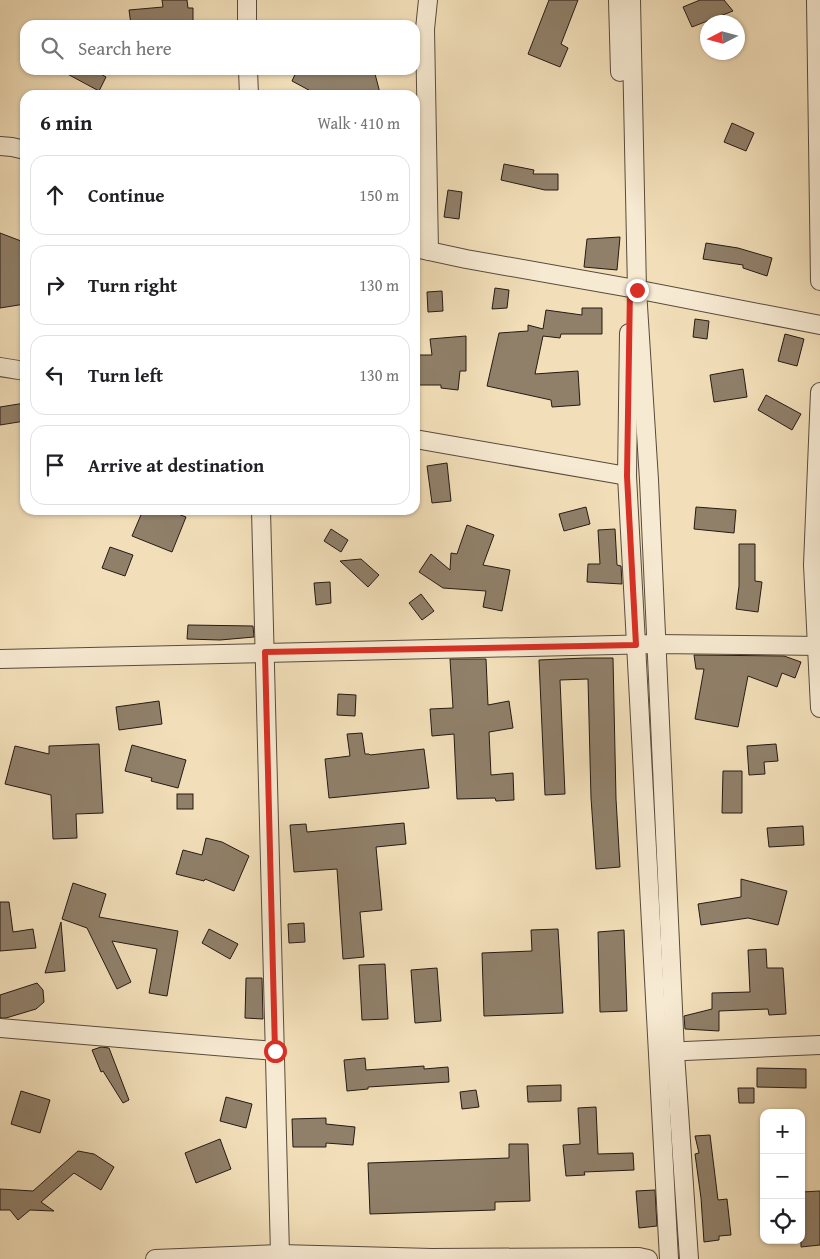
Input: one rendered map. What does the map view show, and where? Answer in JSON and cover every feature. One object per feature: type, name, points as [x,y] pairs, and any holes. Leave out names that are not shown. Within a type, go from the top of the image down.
[{"type":"street","points":[[246,0],[247,20]]},
{"type":"street","points":[[428,0],[424,29],[422,250],[634,288],[820,325]]},
{"type":"street","points":[[618,0],[623,155],[649,480],[657,644],[667,1052],[669,1259]]},
{"type":"street","points":[[631,0],[634,288],[627,476],[636,645],[667,1052],[690,1259]]},
{"type":"street","points":[[816,0],[820,281]]},
{"type":"street","points":[[248,75],[249,90]]},
{"type":"street","points":[[0,146],[20,149]]},
{"type":"street","points":[[0,367],[20,370]]},
{"type":"street","points":[[820,392],[813,565],[819,646],[820,708]]},
{"type":"street","points":[[420,440],[627,476]]},
{"type":"street","points":[[261,515],[280,1254]]},
{"type":"street","points":[[0,659],[657,644],[819,646]]},
{"type":"street","points":[[0,1028],[275,1051]]},
{"type":"street","points":[[667,1052],[820,1045]]},
{"type":"street","points":[[155,1259],[280,1254],[432,1258],[639,1256],[648,1259]]},
{"type":"building","points":[[162,0],[187,0],[188,8],[193,8],[193,20],[130,20],[129,10],[163,7]]},
{"type":"building","points":[[549,0],[578,0],[561,44],[568,48],[560,67],[528,54]]},
{"type":"building","points":[[700,0],[724,0],[733,11],[723,15],[700,15],[700,24],[692,27],[683,7]]},
{"type":"building","points":[[69,75],[103,75],[106,77],[100,90]]},
{"type":"building","points":[[295,75],[375,75],[379,90],[309,90],[292,81]]},
{"type":"building","points":[[732,123],[754,133],[746,151],[724,142]]},
{"type":"building","points":[[504,164],[534,170],[533,174],[558,174],[558,190],[545,190],[501,180]]},
{"type":"building","points":[[448,190],[462,192],[459,219],[444,217]]},
{"type":"building","points":[[0,233],[20,241],[20,305],[0,308]]},
{"type":"building","points":[[620,237],[617,270],[584,267],[587,239]]},
{"type":"building","points":[[706,243],[738,248],[772,258],[767,276],[743,268],[743,265],[703,259]]},
{"type":"building","points":[[495,288],[509,290],[507,308],[492,309]]},
{"type":"building","points":[[442,291],[443,311],[428,312],[427,292]]},
{"type":"building","points":[[582,308],[602,308],[602,334],[561,334],[560,338],[543,336],[535,374],[578,371],[580,405],[552,407],[551,400],[487,386],[499,333],[528,331],[528,325],[543,329],[546,310],[582,315]]},
{"type":"building","points":[[695,319],[709,321],[707,339],[693,337]]},
{"type":"building","points":[[785,334],[804,339],[797,366],[778,361]]},
{"type":"building","points":[[466,336],[466,371],[460,371],[458,390],[441,388],[441,385],[420,385],[420,355],[432,355],[430,339]]},
{"type":"building","points":[[743,369],[747,397],[714,402],[710,375]]},
{"type":"building","points":[[766,395],[801,414],[792,430],[758,410]]},
{"type":"building","points":[[20,404],[20,422],[0,425],[0,407]]},
{"type":"building","points":[[447,463],[451,501],[432,503],[427,466]]},
{"type":"building","points":[[586,507],[590,524],[564,531],[559,514]]},
{"type":"building","points":[[696,507],[736,510],[734,533],[694,529]]},
{"type":"building","points":[[141,515],[181,515],[186,517],[172,552],[132,536]]},
{"type":"building","points":[[467,525],[494,535],[483,565],[510,570],[502,611],[483,607],[486,591],[443,588],[419,572],[431,554],[450,570],[451,553],[457,554]]},
{"type":"building","points":[[331,529],[348,540],[341,552],[324,541]]},
{"type":"building","points":[[615,529],[617,565],[621,566],[622,584],[587,582],[588,564],[600,564],[598,530]]},
{"type":"building","points":[[739,544],[755,544],[755,581],[762,582],[758,612],[736,609],[739,586]]},
{"type":"building","points":[[110,547],[133,555],[125,576],[102,568]]},
{"type":"building","points":[[361,559],[379,575],[368,587],[340,561]]},
{"type":"building","points":[[330,582],[331,603],[316,605],[314,583]]},
{"type":"building","points":[[421,594],[434,611],[422,620],[409,603]]},
{"type":"building","points":[[188,625],[253,626],[254,637],[220,640],[187,639]]},
{"type":"building","points":[[694,655],[784,656],[801,662],[795,678],[782,673],[777,687],[748,676],[738,727],[695,719],[704,669],[696,669]]},
{"type":"building","points":[[613,658],[616,799],[620,867],[596,869],[591,798],[588,679],[560,680],[565,794],[545,795],[539,660]]},
{"type":"building","points":[[450,659],[486,659],[488,705],[509,701],[513,728],[489,732],[491,775],[513,773],[514,800],[496,801],[495,798],[457,799],[454,734],[432,736],[430,709],[453,708]]},
{"type":"building","points":[[338,694],[356,695],[355,716],[337,715]]},
{"type":"building","points":[[159,701],[162,724],[119,730],[116,707]]},
{"type":"building","points":[[362,733],[365,754],[424,749],[429,788],[329,798],[325,759],[350,756],[347,734]]},
{"type":"building","points":[[99,744],[103,813],[76,814],[77,838],[53,839],[51,795],[5,784],[15,746],[49,754],[49,746]]},
{"type":"building","points":[[776,744],[778,761],[764,762],[765,774],[749,775],[747,746]]},
{"type":"building","points":[[132,745],[186,760],[178,788],[151,781],[152,778],[125,771]]},
{"type":"building","points":[[723,771],[742,771],[742,813],[722,813]]},
{"type":"building","points":[[177,794],[193,794],[193,809],[177,809]]},
{"type":"building","points":[[404,823],[406,844],[376,847],[382,910],[360,912],[364,957],[343,959],[337,869],[294,872],[290,825],[306,824],[307,832]]},
{"type":"building","points":[[803,826],[804,845],[769,847],[767,828]]},
{"type":"building","points":[[206,838],[222,842],[249,856],[234,891],[205,879],[204,881],[176,874],[183,850],[202,855]]},
{"type":"building","points":[[741,879],[787,891],[778,925],[748,918],[701,925],[698,904],[741,897]]},
{"type":"building","points":[[73,883],[106,894],[99,917],[178,931],[167,996],[149,993],[157,949],[112,941],[131,982],[117,989],[87,928],[62,919]]},
{"type":"building","points":[[0,902],[9,902],[13,932],[33,929],[36,948],[0,951]]},
{"type":"building","points":[[61,922],[65,971],[45,973]]},
{"type":"building","points":[[304,923],[305,942],[289,943],[288,924]]},
{"type":"building","points":[[209,929],[238,944],[230,959],[202,943]]},
{"type":"building","points":[[558,929],[563,1013],[484,1016],[482,953],[532,951],[531,930]]},
{"type":"building","points":[[624,930],[627,1011],[600,1012],[598,932]]},
{"type":"building","points":[[766,949],[767,968],[783,968],[786,1014],[769,1015],[768,1009],[719,1011],[719,1031],[685,1029],[684,1016],[712,1009],[712,993],[750,992],[748,950]]},
{"type":"building","points":[[385,964],[388,1019],[362,1020],[359,965]]},
{"type":"building","points":[[437,968],[441,1021],[415,1023],[411,970]]},
{"type":"building","points":[[246,978],[262,978],[263,1019],[245,1018]]},
{"type":"building","points":[[37,983],[43,990],[44,1002],[36,1009],[0,1018],[0,995]]},
{"type":"building","points":[[101,1047],[109,1048],[129,1100],[123,1103],[103,1071],[101,1072],[92,1050]]},
{"type":"building","points":[[365,1058],[366,1070],[424,1066],[424,1069],[448,1067],[449,1082],[368,1087],[368,1089],[347,1091],[344,1060]]},
{"type":"building","points":[[757,1068],[806,1069],[806,1088],[757,1087]]},
{"type":"building","points":[[561,1085],[561,1101],[528,1102],[527,1086]]},
{"type":"building","points":[[738,1088],[754,1088],[754,1103],[739,1103]]},
{"type":"building","points":[[476,1090],[479,1107],[462,1109],[460,1092]]},
{"type":"building","points":[[21,1091],[50,1100],[40,1133],[11,1124]]},
{"type":"building","points":[[226,1097],[252,1104],[246,1128],[220,1121]]},
{"type":"building","points":[[596,1107],[598,1154],[633,1153],[634,1170],[584,1172],[585,1175],[566,1176],[563,1145],[580,1144],[578,1108]]},
{"type":"building","points":[[326,1118],[326,1124],[355,1127],[353,1145],[326,1143],[326,1147],[293,1147],[292,1119]]},
{"type":"building","points":[[710,1135],[718,1200],[727,1199],[731,1235],[719,1236],[719,1240],[704,1242],[695,1154],[699,1153],[695,1136]]},
{"type":"building","points":[[220,1139],[231,1169],[196,1183],[185,1153]]},
{"type":"building","points":[[509,1144],[528,1144],[530,1201],[495,1202],[495,1210],[370,1214],[368,1163],[509,1158]]},
{"type":"building","points":[[78,1151],[94,1154],[114,1167],[101,1190],[74,1173],[41,1202],[54,1211],[30,1210],[18,1220],[10,1210],[0,1210],[0,1189],[33,1191]]},
{"type":"building","points":[[655,1190],[657,1226],[639,1228],[636,1191]]},
{"type":"building","points":[[820,1191],[820,1245],[801,1247],[801,1244],[805,1244],[805,1192]]},
{"type":"route","points":[[275,1051],[265,652],[636,645],[627,476],[630,288],[637,290]]}]
